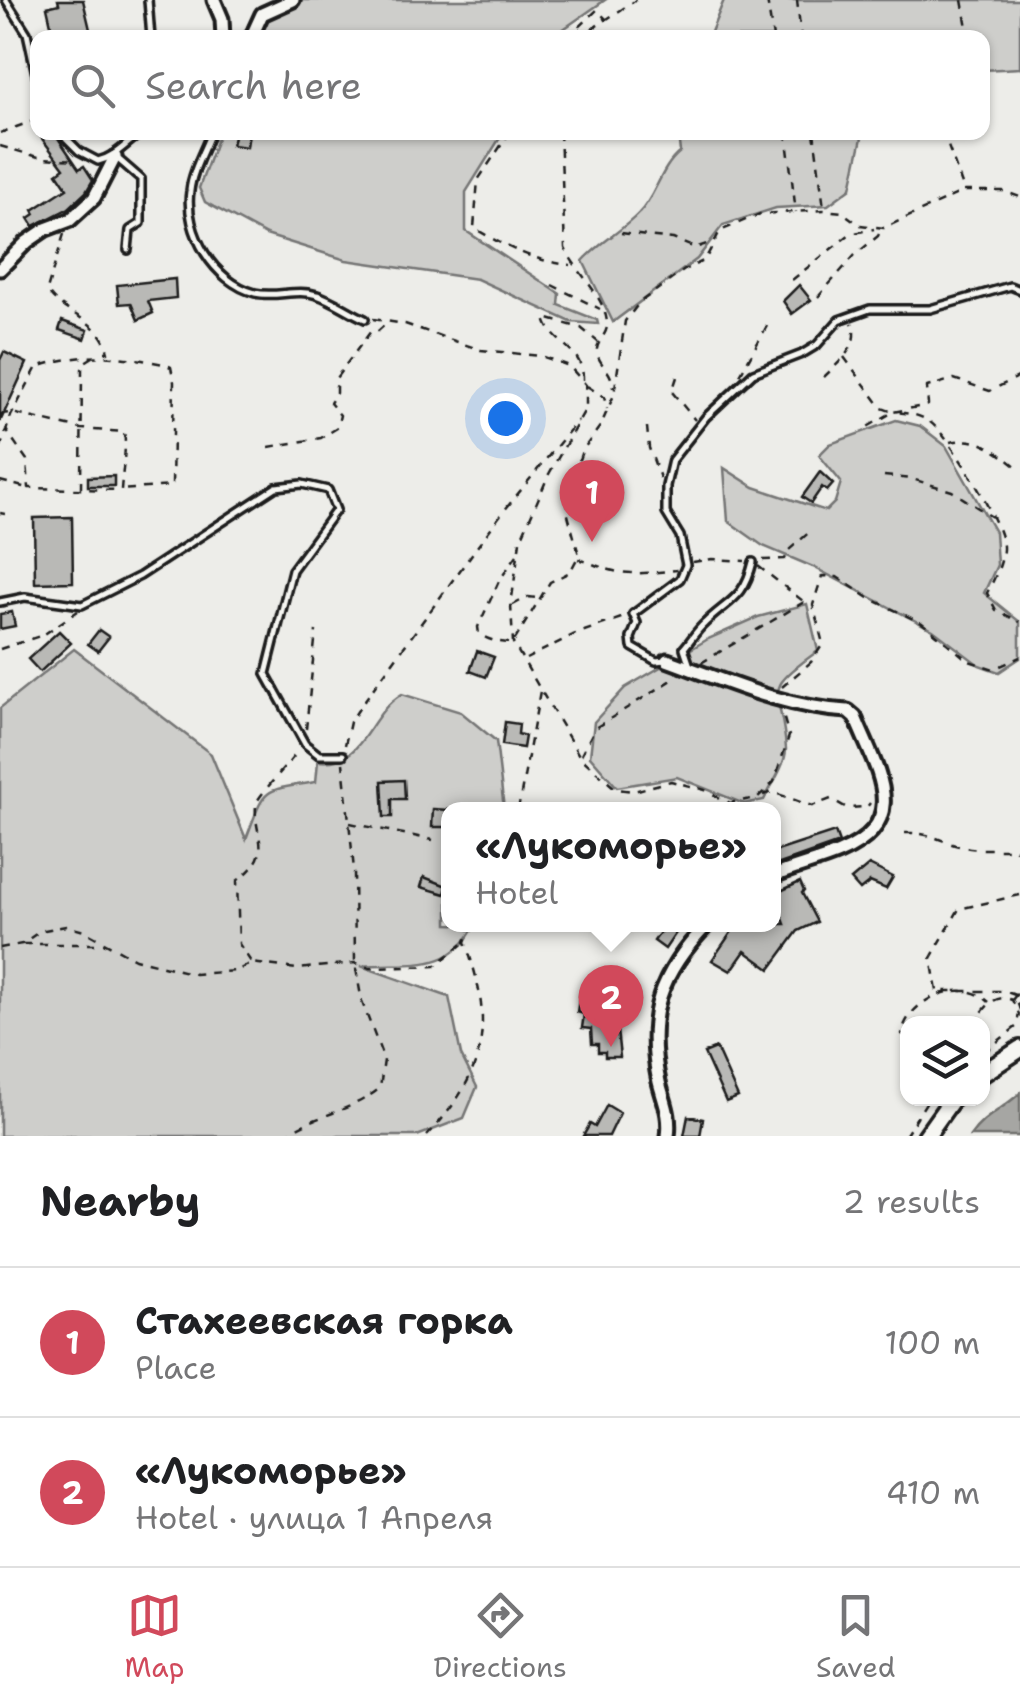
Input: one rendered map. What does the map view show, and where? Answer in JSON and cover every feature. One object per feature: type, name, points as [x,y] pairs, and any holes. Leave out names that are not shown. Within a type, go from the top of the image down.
[{"type":"street","points":[[214,0],[222,30]]},
{"type":"street","points":[[255,30],[262,14],[293,0]]},
{"type":"street","points":[[0,270],[26,242],[70,220],[94,198],[116,157]]},
{"type":"street","points":[[668,660],[772,696],[848,710],[855,717],[878,770],[886,800],[876,828],[840,853],[781,874]]},
{"type":"street","points":[[668,1136],[670,1112],[660,1085],[652,1027],[655,1006],[667,977],[702,932]]},
{"type":"street","points":[[990,1069],[1020,1049]]},
{"type":"street","points":[[926,1136],[947,1106]]},
{"type":"lane","points":[[148,0],[150,30]]},
{"type":"lane","points":[[3,1],[28,32],[30,42]]},
{"type":"lane","points":[[68,140],[98,161],[116,157],[129,140]]},
{"type":"lane","points":[[208,140],[190,188],[190,211],[206,256],[224,277],[258,294],[314,294],[365,318]]},
{"type":"lane","points":[[116,157],[141,178],[141,223],[130,230],[128,250]]},
{"type":"lane","points":[[668,660],[656,660],[632,647],[637,623],[633,614],[670,588],[684,569],[680,536],[666,513],[666,494],[672,460],[699,425],[753,373],[817,345],[839,320],[870,308],[930,308],[1010,286],[1020,290]]},
{"type":"lane","points":[[0,602],[24,597],[82,605],[140,576],[276,488],[302,484],[328,490],[336,510],[292,570],[266,674],[305,744],[319,756],[343,755]]},
{"type":"lane","points":[[691,669],[684,648],[704,623],[741,594],[748,584],[753,562]]},
{"type":"path","points":[[590,30],[636,0]]},
{"type":"path","points":[[767,0],[772,30]]},
{"type":"path","points":[[796,0],[799,30]]},
{"type":"path","points":[[962,0],[968,30]]},
{"type":"path","points":[[576,30],[597,10],[606,19]]},
{"type":"path","points":[[0,133],[30,122]]},
{"type":"path","points":[[505,140],[478,180],[474,228],[507,248],[552,263],[572,265]]},
{"type":"path","points":[[560,140],[565,248],[572,265],[594,288],[607,319],[598,357],[613,376],[614,395]]},
{"type":"path","points":[[787,140],[796,213]]},
{"type":"path","points":[[815,140],[824,210]]},
{"type":"path","points":[[946,140],[964,191]]},
{"type":"path","points":[[0,146],[42,158],[98,161]]},
{"type":"path","points":[[792,280],[850,234],[884,228],[964,191],[1004,191],[1020,197]]},
{"type":"path","points":[[513,643],[550,582],[570,572],[578,555],[566,511],[572,483],[582,452],[614,395],[625,321],[640,302],[705,260],[720,231],[760,214],[842,212],[860,224],[884,228]]},
{"type":"path","points":[[0,449],[12,413],[38,367],[108,352],[106,340],[80,314],[50,296],[47,290],[70,220]]},
{"type":"path","points":[[818,297],[884,228]]},
{"type":"path","points":[[621,233],[672,239],[695,248],[716,241]]},
{"type":"path","points":[[552,285],[602,310]]},
{"type":"path","points":[[824,377],[854,343],[856,332],[850,316]]},
{"type":"path","points":[[365,318],[389,321],[481,350],[541,356],[569,366],[604,397],[607,410]]},
{"type":"path","points":[[600,343],[581,328],[545,318],[547,328],[575,352],[584,372],[586,408],[548,474],[519,552],[512,606],[513,643],[580,757],[616,790],[634,791],[671,781],[705,790],[728,802]]},
{"type":"path","points":[[269,448],[322,438],[338,428],[340,415],[330,404],[336,392],[336,378],[371,332],[389,321]]},
{"type":"path","points":[[735,391],[743,364],[768,324]]},
{"type":"path","points":[[0,482],[29,488],[81,490],[156,490],[172,486],[171,368],[97,354],[85,362],[81,490]]},
{"type":"path","points":[[844,356],[882,408],[914,414],[934,424],[959,456],[1004,546],[987,593],[996,610],[1020,622]]},
{"type":"path","points":[[864,428],[893,412],[928,405],[927,387],[954,379],[990,390],[1020,376]]},
{"type":"path","points":[[678,377],[672,392],[699,425]]},
{"type":"path","points":[[0,414],[12,413],[81,430],[124,432],[121,490]]},
{"type":"path","points":[[284,1136],[302,1124],[359,1104],[380,1088],[384,1060],[362,1002],[355,963],[354,870],[343,755],[350,722],[490,530],[583,414]]},
{"type":"path","points":[[647,427],[649,448],[666,494]]},
{"type":"path","points":[[5,429],[27,460],[29,488]]},
{"type":"path","points":[[949,443],[982,441],[1020,469]]},
{"type":"path","points":[[884,476],[912,479],[952,492],[992,517]]},
{"type":"path","points":[[768,559],[785,559],[789,550],[813,529]]},
{"type":"path","points":[[513,643],[486,638],[478,628],[498,581],[519,552]]},
{"type":"path","points":[[576,559],[612,571],[684,569],[712,559],[753,562],[804,602]]},
{"type":"path","points":[[757,798],[774,782],[790,736],[780,706],[772,696],[811,662],[823,644],[813,605],[822,576],[837,577],[869,598],[922,623],[969,662],[994,669],[1020,657]]},
{"type":"path","points":[[512,606],[528,597],[539,598]]},
{"type":"path","points":[[0,649],[43,636],[76,615],[82,605]]},
{"type":"path","points":[[525,659],[573,635],[633,614]]},
{"type":"path","points":[[252,963],[240,944],[238,881],[250,872],[261,854],[256,802],[305,744],[316,632]]},
{"type":"path","points":[[519,802],[540,690]]},
{"type":"path","points":[[735,802],[772,792],[812,806],[831,799],[847,808],[867,807],[878,799],[886,800]]},
{"type":"path","points":[[349,823],[433,840]]},
{"type":"path","points":[[904,833],[930,834],[972,849],[988,846],[1020,850]]},
{"type":"path","points":[[1020,895],[958,908],[932,958],[937,991],[1004,991],[1014,998],[1020,1010]]},
{"type":"path","points":[[22,944],[40,930],[66,926],[84,931],[135,959],[195,974],[236,971],[252,963],[296,969],[355,963],[370,968],[435,966],[464,942],[468,932]]},
{"type":"path","points":[[428,1136],[465,1090],[484,1034],[476,973],[464,942]]},
{"type":"path","points":[[0,948],[22,944],[105,944]]},
{"type":"path","points":[[1014,998],[1020,990]]},
{"type":"path","points":[[908,1016],[919,1003],[939,994],[984,996],[990,1003]]},
{"type":"path","points":[[979,1016],[1002,996],[1014,998]]},
{"type":"path","points":[[990,1048],[1016,1027],[1019,1014],[1014,998]]},
{"type":"path","points":[[905,1136],[924,1106]]},
{"type":"shaded area","points":[[287,0],[605,0],[562,30],[261,30]]},
{"type":"shaded area","points":[[724,0],[1020,0],[1020,68],[990,70],[990,30],[712,30]]},
{"type":"shaded area","points":[[216,140],[499,140],[466,192],[466,231],[560,294],[559,305],[597,320],[598,324],[571,322],[477,279],[346,260],[266,235],[205,202],[199,188]]},
{"type":"shaded area","points":[[679,140],[861,140],[851,188],[828,205],[776,208],[723,225],[697,259],[613,322],[583,261],[645,206],[680,152]]},
{"type":"shaded area","points":[[896,420],[920,426],[946,446],[995,532],[997,565],[984,593],[1020,622],[1020,658],[999,672],[979,665],[933,630],[813,567],[763,546],[728,521],[724,468],[754,487],[826,511],[835,502],[841,482],[819,455],[830,444]]},
{"type":"shaded area","points":[[807,604],[818,651],[780,685],[778,703],[786,749],[764,800],[739,802],[677,777],[617,787],[590,756],[594,722],[625,688],[708,639],[758,617]]},
{"type":"shaded area","points":[[74,649],[211,754],[246,839],[267,794],[316,782],[318,761],[346,756],[402,694],[461,712],[496,741],[503,802],[441,802],[441,932],[471,932],[453,952],[440,959],[361,966],[449,997],[461,1055],[477,1087],[464,1118],[417,1136],[0,1136],[0,708]]},
{"type":"shaded area","points":[[1020,1093],[1020,1136],[970,1136],[981,1123]]},
{"type":"building","points":[[58,0],[83,0],[90,30],[52,30],[47,7],[59,4]]},
{"type":"building","points":[[43,140],[59,140],[79,169],[84,166],[93,180],[69,208],[34,226],[29,218],[35,214],[33,210],[67,188],[57,173],[64,168]]},
{"type":"building","points":[[233,140],[248,140],[247,147],[232,145]]},
{"type":"building","points":[[175,279],[176,298],[148,301],[153,313],[138,320],[131,303],[119,304],[117,285]]},
{"type":"building","points":[[799,285],[811,300],[792,314],[783,301]]},
{"type":"building","points":[[62,321],[88,330],[85,339],[59,330]]},
{"type":"building","points":[[4,352],[27,363],[0,422],[0,360]]},
{"type":"building","points":[[820,472],[833,484],[827,491],[822,487],[811,503],[802,497]]},
{"type":"building","points":[[114,476],[114,486],[88,486],[88,477]]},
{"type":"building","points":[[72,517],[73,582],[35,583],[34,518]]},
{"type":"building","points":[[12,612],[15,626],[0,629],[0,614]]},
{"type":"building","points":[[99,630],[109,637],[98,651],[88,644]]},
{"type":"building","points":[[59,631],[71,643],[40,672],[28,659]]},
{"type":"building","points":[[477,651],[494,657],[486,677],[470,671]]},
{"type":"building","points":[[505,722],[519,724],[518,734],[525,736],[523,748],[502,745]]},
{"type":"building","points":[[404,780],[405,799],[392,799],[392,817],[384,817],[382,781]]},
{"type":"building","points":[[433,809],[441,810],[441,827],[432,827]]},
{"type":"building","points":[[835,832],[839,843],[781,864],[781,850]]},
{"type":"building","points":[[869,865],[893,877],[886,889],[870,882],[860,890],[851,880]]},
{"type":"building","points":[[424,877],[441,884],[441,893],[421,887]]},
{"type":"building","points":[[800,882],[817,922],[798,931],[770,969],[745,951],[731,971],[712,960],[731,932],[781,932],[781,924],[785,924],[781,891]]},
{"type":"building","points":[[660,932],[677,932],[665,949],[654,941]]},
{"type":"building","points":[[580,993],[622,1000],[617,1030],[620,1057],[605,1057],[605,1052],[598,1052],[598,1044],[592,1044],[591,1029],[582,1028],[584,1014],[577,1012]]},
{"type":"building","points":[[716,1048],[738,1097],[726,1102],[704,1053]]},
{"type":"building","points":[[607,1105],[620,1113],[609,1136],[583,1136],[590,1124],[595,1127]]},
{"type":"building","points":[[688,1116],[703,1119],[700,1136],[684,1136]]},
{"type":"place","name":"Стахеевская горка","points":[[592,542]]},
{"type":"place","name":"«Лукоморье»","points":[[611,1047]]}]
